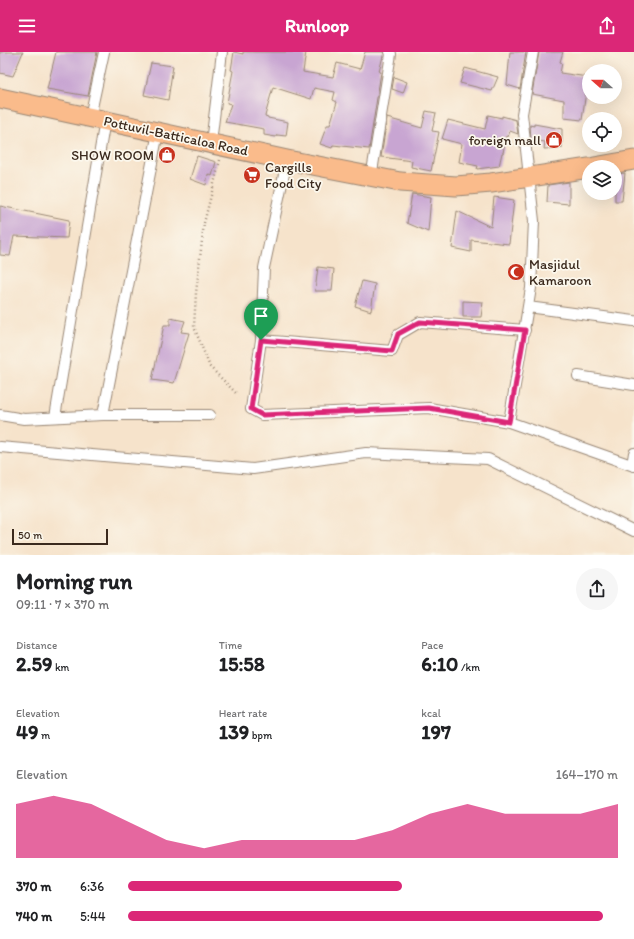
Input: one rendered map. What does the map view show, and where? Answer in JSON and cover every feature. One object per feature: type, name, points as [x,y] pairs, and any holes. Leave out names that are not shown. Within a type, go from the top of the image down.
[{"type":"highway","name":"Pottuvil-Batticaloa Road","points":[[0,98],[371,178],[400,182],[456,186],[491,183],[582,169]]},
{"type":"highway","points":[[622,162],[634,160]]},
{"type":"street","points":[[55,418],[97,118],[104,52]]},
{"type":"street","points":[[217,145],[222,52]]},
{"type":"street","points":[[371,178],[391,54],[390,52]]},
{"type":"street","points":[[509,422],[531,288],[534,221],[522,114],[533,52]]},
{"type":"street","points":[[103,415],[158,132]]},
{"type":"street","points":[[287,160],[264,268],[261,340],[251,409],[262,415],[429,408],[509,422],[633,465],[634,453]]},
{"type":"street","points":[[528,307],[634,321]]},
{"type":"street","points":[[261,340],[392,351],[398,334],[420,322],[525,330]]},
{"type":"street","points":[[578,376],[634,386]]},
{"type":"street","points":[[0,415],[24,419],[103,415],[210,415]]},
{"type":"street","points":[[0,447],[253,470],[366,453],[488,459],[634,531]]},
{"type":"path","points":[[217,145],[204,222],[196,293],[194,327],[210,367],[236,393]]},
{"type":"building","points":[[0,52],[23,52],[13,76],[0,73]]},
{"type":"building","points":[[56,52],[97,52],[88,96],[47,89]]},
{"type":"building","points":[[234,52],[243,54],[243,52],[306,52],[303,72],[333,77],[337,63],[360,69],[365,52],[384,52],[379,72],[381,72],[369,149],[333,145],[332,148],[320,144],[327,125],[330,125],[337,102],[333,100],[335,92],[314,88],[311,99],[273,87],[265,116],[288,122],[286,136],[277,135],[276,137],[264,135],[264,129],[225,122],[231,104],[227,103],[233,71],[231,70]]},
{"type":"building","points":[[510,52],[526,52],[520,89],[507,85]]},
{"type":"building","points":[[539,52],[563,52],[560,62],[562,63],[560,73],[582,76],[582,104],[584,104],[582,120],[564,118],[564,100],[532,94]]},
{"type":"building","points":[[151,63],[173,66],[168,100],[144,95]]},
{"type":"building","points":[[465,68],[498,77],[492,91],[460,83]]},
{"type":"building","points":[[394,77],[407,82],[403,93],[392,89]]},
{"type":"building","points":[[426,111],[436,113],[432,131],[439,132],[431,171],[411,167],[412,161],[381,157],[387,118],[422,128]]},
{"type":"building","points":[[488,115],[502,118],[502,116],[516,120],[518,134],[510,131],[508,137],[506,136],[499,166],[477,169],[478,166],[459,162],[462,144],[442,139],[448,120],[485,129]]},
{"type":"building","points":[[534,124],[562,129],[562,148],[544,149],[545,142],[531,140],[530,125],[534,126]]},
{"type":"building","points":[[197,156],[216,162],[212,176],[208,174],[206,185],[190,179]]},
{"type":"building","points":[[622,173],[625,173],[622,201],[615,201],[622,200]]},
{"type":"building","points":[[569,182],[569,204],[547,202],[548,185]]},
{"type":"building","points":[[412,194],[431,197],[428,232],[407,223]]},
{"type":"building","points":[[494,197],[514,200],[509,244],[471,240],[471,252],[452,248],[457,211],[491,227]]},
{"type":"building","points":[[0,206],[69,220],[67,238],[14,236],[10,256],[0,255]]},
{"type":"building","points":[[318,267],[334,269],[332,291],[315,291]]},
{"type":"building","points":[[362,281],[375,284],[371,311],[355,306]]},
{"type":"building","points":[[463,301],[483,302],[481,317],[463,317]]},
{"type":"building","points":[[170,318],[185,321],[181,332],[189,333],[174,383],[152,380],[164,325],[170,325]]},
{"type":"place","name":"foreign mall","points":[[554,140]]},
{"type":"place","name":"SHOW ROOM","points":[[167,155]]},
{"type":"place","name":"Cargills Food City","points":[[252,175]]},
{"type":"place","name":"Masjidul Kamaroon","points":[[516,272]]},
{"type":"route","points":[[420,322],[525,330],[509,422],[429,408],[262,415],[251,409],[261,340],[392,351],[398,334],[420,322]]}]
